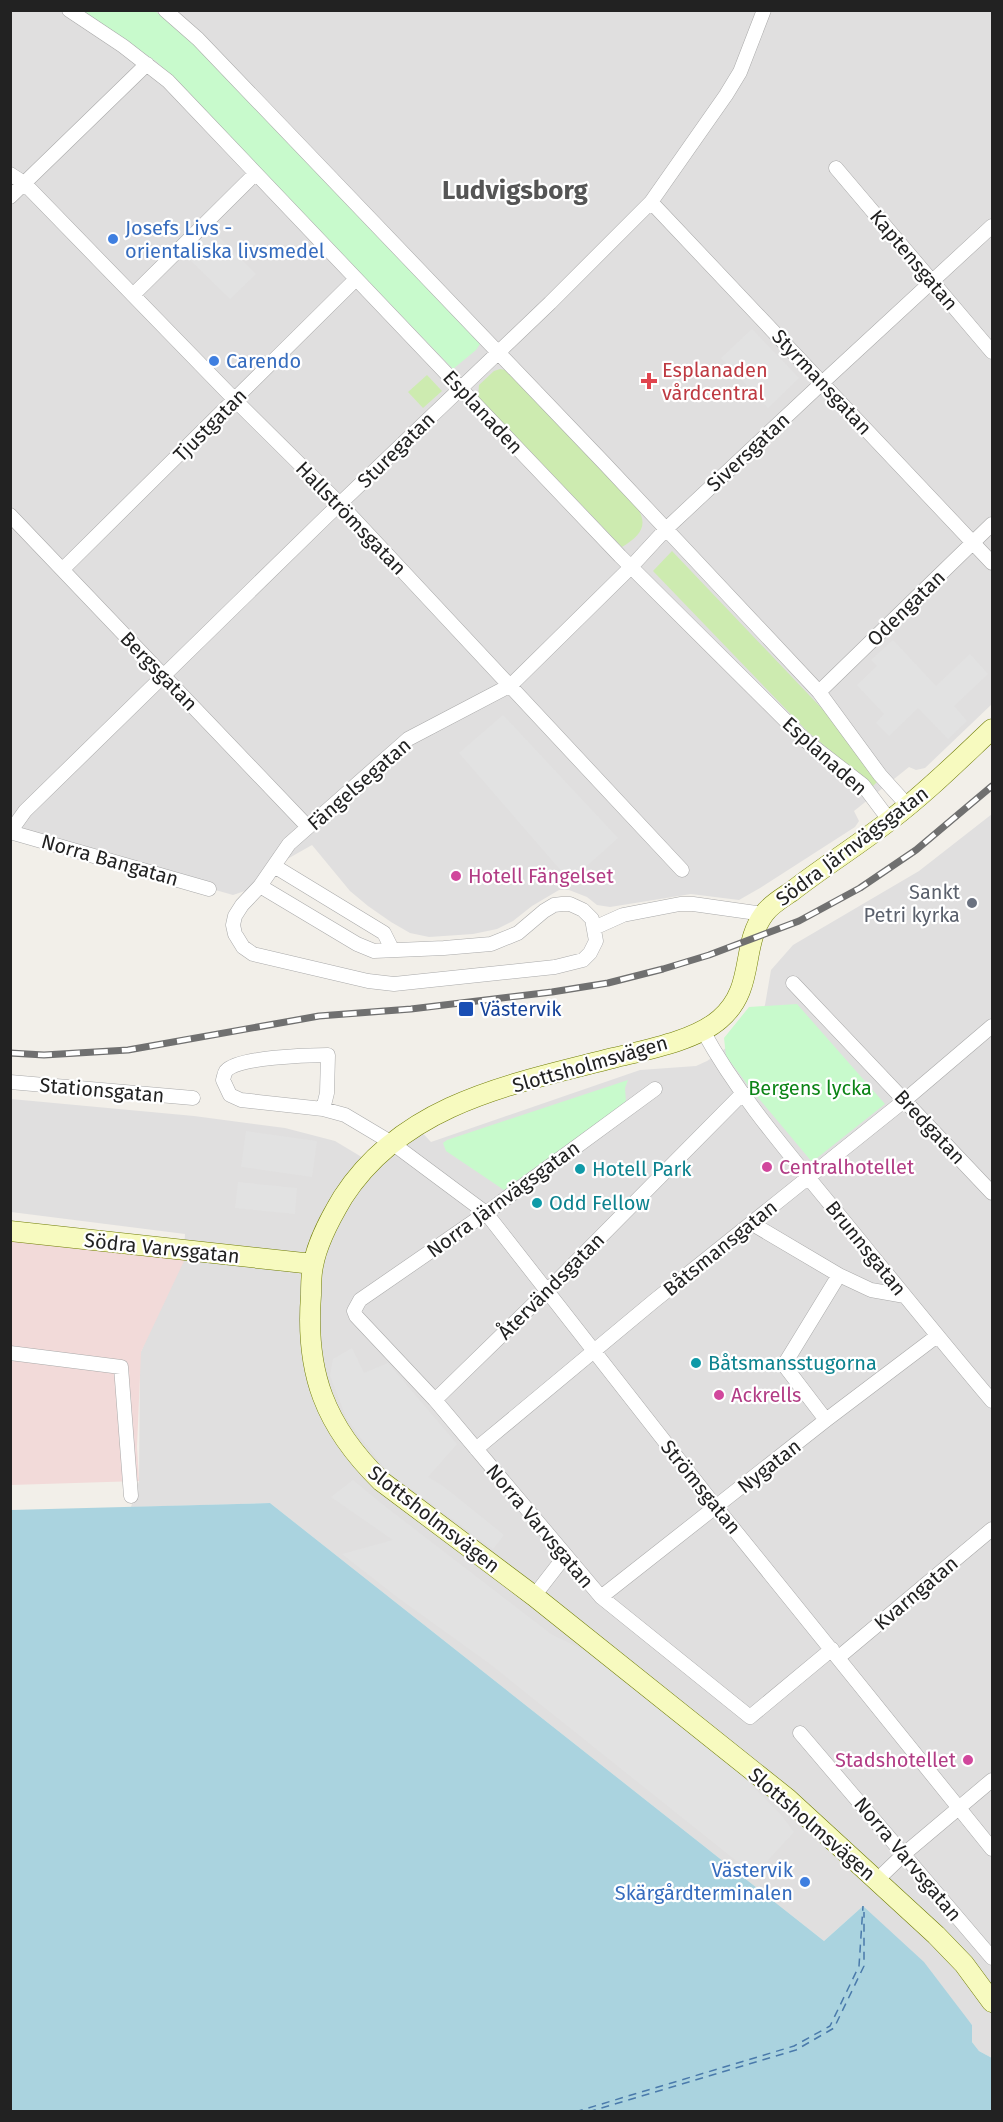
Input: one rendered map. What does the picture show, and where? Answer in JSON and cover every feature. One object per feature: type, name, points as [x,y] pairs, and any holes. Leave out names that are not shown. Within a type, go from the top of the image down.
[{"type":"street","name":"Esplanaden","points":[[69,10],[147,64],[176,90],[631,567],[806,741],[862,785],[890,821]]},
{"type":"street","name":"Esplanaden","points":[[165,10],[198,39],[819,692],[880,775],[908,806]]},
{"type":"street","name":"Sturegatan","points":[[10,831],[25,811],[339,504],[550,303],[651,202],[740,72],[764,10]]},
{"type":"street","points":[[10,197],[147,64]]},
{"type":"street","name":"Kaptensgatan","points":[[836,168],[993,352]]},
{"type":"street","name":"Hallströmsgatan","points":[[10,174],[24,183],[339,504],[682,870]]},
{"type":"street","points":[[134,295],[255,174]]},
{"type":"street","name":"Styrmansgatan","points":[[651,202],[993,563]]},
{"type":"street","name":"Siversgatan","points":[[511,685],[631,567],[666,529],[993,226]]},
{"type":"street","name":"Tjustgatan","points":[[63,569],[356,279]]},
{"type":"street","name":"Bergsgatan","points":[[10,515],[308,827]]},
{"type":"street","name":"Odengatan","points":[[819,692],[993,524]]},
{"type":"street","name":"Fängelsegatan","points":[[511,685],[408,739],[289,844],[260,886],[235,916],[233,925],[235,934],[243,947],[253,954],[368,981],[394,984],[570,964],[583,960],[590,953],[596,941],[594,928]]},
{"type":"street","name":"Södra Järnvägsgatan","points":[[764,914],[807,879],[890,821],[993,729]]},
{"type":"street","name":"Norra Bangatan","points":[[10,831],[209,889]]},
{"type":"street","points":[[274,866],[384,933],[392,949]]},
{"type":"street","points":[[260,886],[357,944],[374,951],[491,944],[518,933],[544,911],[554,905],[562,904],[570,904],[583,910],[592,919],[594,928],[623,915],[680,904],[764,914]]},
{"type":"street","name":"Slottsholmsvägen","points":[[764,914],[753,939],[743,986],[738,997],[721,1019],[703,1030],[669,1042],[468,1099],[415,1125],[370,1162],[353,1182],[333,1214],[313,1264],[309,1314],[311,1352],[317,1383],[327,1411],[342,1436],[361,1462],[381,1482],[534,1596],[788,1799],[950,1950],[993,2002]]},
{"type":"street","name":"Bredgatan","points":[[793,983],[993,1193]]},
{"type":"street","name":"Båtsmansgatan","points":[[476,1449],[654,1301],[905,1100],[993,1026]]},
{"type":"street","name":"Brunnsgatan","points":[[703,1030],[716,1055],[743,1093],[808,1177],[993,1401]]},
{"type":"street","points":[[323,1109],[327,1094],[328,1054],[284,1056],[245,1063],[226,1071],[223,1080],[230,1095],[241,1100],[323,1109],[345,1115],[392,1143]]},
{"type":"street","name":"Stationsgatan","points":[[10,1082],[193,1098]]},
{"type":"street","name":"Norra Järnvägsgatan","points":[[354,1311],[360,1300],[486,1213],[655,1089]]},
{"type":"street","name":"Återvändsgatan","points":[[435,1400],[546,1292],[743,1093]]},
{"type":"street","name":"Strömsgatan","points":[[392,1143],[486,1213],[716,1507],[993,1849]]},
{"type":"street","points":[[751,1223],[839,1275],[871,1290],[905,1296]]},
{"type":"street","name":"Södra Varvsgatan","points":[[10,1231],[313,1264]]},
{"type":"street","points":[[826,1420],[784,1365],[839,1275]]},
{"type":"street","name":"Norra Varvsgatan","points":[[354,1311],[356,1316],[435,1400],[601,1597],[750,1718]]},
{"type":"street","name":"Nygatan","points":[[601,1597],[937,1336]]},
{"type":"street","points":[[10,1353],[121,1368],[130,1496]]},
{"type":"street","name":"Kvarngatan","points":[[750,1718],[993,1529]]},
{"type":"street","points":[[534,1596],[565,1556]]},
{"type":"street","name":"Norra Varvsgatan","points":[[800,1733],[993,1958]]},
{"type":"street","points":[[877,1880],[904,1854],[993,1780]]},
{"type":"shaded area","points":[[10,11],[992,11],[992,704],[925,768],[916,770],[909,767],[854,811],[859,821],[855,827],[739,900],[691,894],[610,907],[597,905],[587,897],[569,890],[559,890],[497,929],[473,934],[429,937],[410,933],[368,906],[350,891],[312,845],[275,866],[260,886],[233,895],[11,832]]},
{"type":"shaded area","points":[[211,229],[256,274],[230,299],[185,255]]},
{"type":"shaded area","points":[[752,329],[799,378],[768,408],[721,358]]},
{"type":"shaded area","points":[[893,640],[936,686],[970,654],[988,674],[954,706],[967,721],[948,739],[918,708],[889,736],[876,723],[884,714],[857,685],[877,666],[871,660]]},
{"type":"shaded area","points":[[503,715],[618,838],[570,881],[459,753]]},
{"type":"shaded area","points":[[992,814],[992,2058],[979,2051],[972,2042],[972,2025],[863,1906],[824,1941],[270,1503],[131,1507],[139,1481],[140,1354],[184,1250],[185,1234],[11,1212],[11,1099],[194,1116],[285,1128],[335,1141],[370,1162],[415,1125],[431,1142],[640,1070],[696,1066],[707,1061],[735,1042],[759,1015],[765,1005],[771,970],[793,945],[919,871]]},
{"type":"shaded area","points":[[246,1131],[317,1141],[312,1177],[241,1167]]},
{"type":"shaded area","points":[[238,1182],[297,1188],[295,1214],[235,1208]]},
{"type":"shaded area","points":[[10,1238],[185,1259],[141,1352],[137,1447],[139,1481],[11,1485]]},
{"type":"shaded area","points":[[352,1348],[364,1373],[388,1363],[457,1444],[428,1477],[443,1486],[504,1535],[493,1549],[389,1473],[360,1437],[346,1417],[330,1376],[333,1359]]},
{"type":"shaded area","points":[[353,1480],[551,1634],[584,1650],[669,1711],[727,1760],[781,1815],[794,1832],[754,1875],[490,1664],[342,1554],[393,1540],[331,1497]]},
{"type":"green space","points":[[83,11],[155,11],[188,38],[480,344],[476,350],[453,369],[157,62]]},
{"type":"green space","points":[[506,370],[635,504],[640,511],[642,524],[638,534],[629,543],[622,547],[478,397],[479,385],[494,371]]},
{"type":"green space","points":[[427,375],[442,391],[423,408],[408,392]]},
{"type":"green space","points":[[672,551],[829,716],[877,782],[873,786],[808,732],[653,571]]},
{"type":"green space","name":"Bergens lycka","points":[[797,1004],[885,1104],[812,1162],[726,1056],[724,1038],[749,1007]]},
{"type":"green space","points":[[628,1080],[625,1088],[626,1102],[504,1190],[446,1151],[443,1143],[447,1140]]},
{"type":"water","points":[[270,1503],[824,1941],[863,1906],[924,1962],[972,2025],[972,2042],[979,2051],[992,2058],[992,2111],[11,2111],[11,1510]]},
{"type":"ferry route","points":[[575,2112],[794,2046],[830,2026],[859,1966],[863,1906]]},
{"type":"ferry route","points":[[588,2112],[796,2050],[834,2028],[864,1966],[864,1912]]},
{"type":"railway","points":[[10,1053],[44,1055],[128,1050],[319,1016],[411,1009],[552,992],[608,983],[663,969],[709,955],[799,921],[860,888],[916,850],[992,786]]},
{"type":"place","name":"Josefs Livs - orientaliska livsmedel","points":[[113,239]]},
{"type":"place","name":"Carendo","points":[[214,361]]},
{"type":"place","name":"Esplanaden vårdcentral","points":[[649,381]]},
{"type":"place","name":"Hotell Fängelset","points":[[456,876]]},
{"type":"place","name":"Sankt Petri kyrka","points":[[972,903]]},
{"type":"place","name":"Västervik","points":[[466,1009]]},
{"type":"place","name":"Centralhotellet","points":[[767,1167]]},
{"type":"place","name":"Hotell Park","points":[[580,1169]]},
{"type":"place","name":"Odd Fellow","points":[[537,1203]]},
{"type":"place","name":"Båtsmansstugorna","points":[[696,1363]]},
{"type":"place","name":"Ackrells","points":[[719,1395]]},
{"type":"place","name":"Stadshotellet","points":[[968,1760]]},
{"type":"place","name":"Västervik Skärgårdterminalen","points":[[805,1882]]},
{"type":"district","name":"Ludvigsborg","points":[[515,190]]}]
